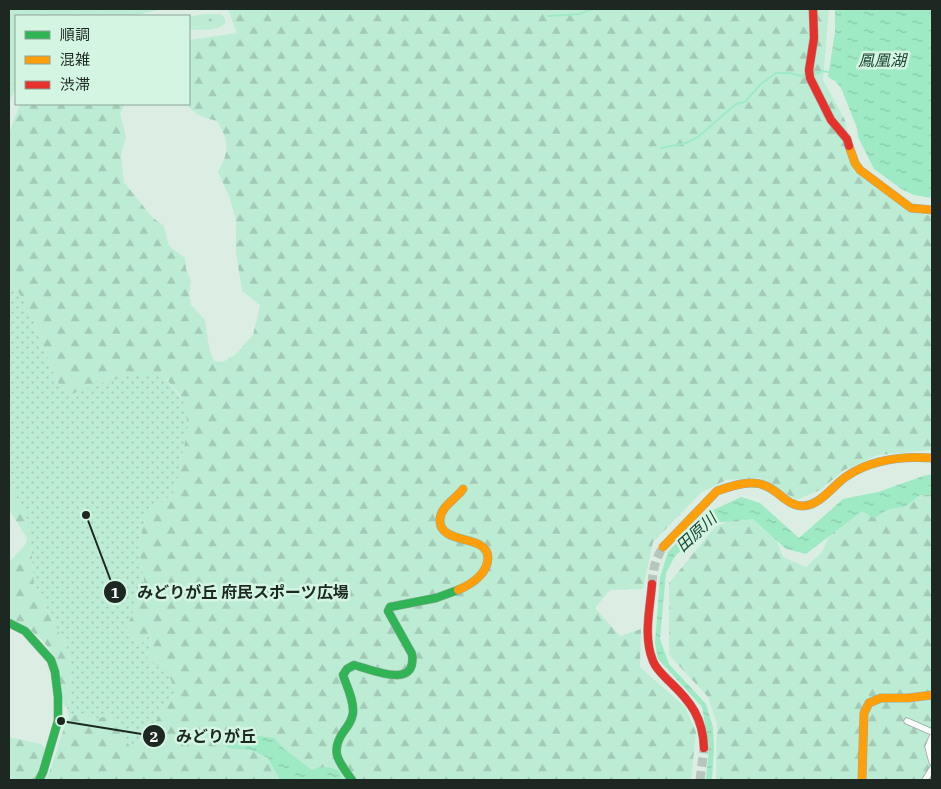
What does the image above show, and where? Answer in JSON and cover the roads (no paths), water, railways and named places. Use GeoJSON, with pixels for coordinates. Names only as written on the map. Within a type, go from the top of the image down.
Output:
{"type":"FeatureCollection","features":[{"type":"Feature","properties":{"kind":"street"},"geometry":{"type":"LineString","coordinates":[[813,9],[814,38],[809,70],[810,78],[831,120],[847,139],[855,163],[860,170],[911,208],[932,210]]}},
{"type":"Feature","properties":{"kind":"street"},"geometry":{"type":"LineString","coordinates":[[663,547],[717,491],[728,486],[764,485],[789,503],[798,507],[810,505],[823,497],[851,473],[872,464],[902,458],[932,458]]}},
{"type":"Feature","properties":{"kind":"street"},"geometry":{"type":"LineString","coordinates":[[352,780],[334,751],[352,718],[352,700],[343,675],[345,670],[354,665],[396,676],[404,675],[413,662],[412,654],[391,618],[388,611],[390,607],[426,602],[448,594],[472,583],[485,571],[488,555],[485,549],[480,545],[448,534],[440,524],[442,512],[460,495],[462,489]]}},
{"type":"Feature","properties":{"kind":"street"},"geometry":{"type":"LineString","coordinates":[[652,584],[648,645],[652,659],[657,669],[689,701],[697,713],[704,733],[704,748]]}},
{"type":"Feature","properties":{"kind":"street"},"geometry":{"type":"LineString","coordinates":[[9,623],[25,631],[51,660],[55,672],[58,696],[58,722],[39,780]]}},
{"type":"Feature","properties":{"kind":"street"},"geometry":{"type":"LineString","coordinates":[[862,780],[864,713],[869,703],[881,698],[908,698],[932,695]]}},
{"type":"Feature","properties":{"kind":"street"},"geometry":{"type":"LineString","coordinates":[[907,721],[932,732]]}},
{"type":"Feature","properties":{"kind":"street"},"geometry":{"type":"LineString","coordinates":[[932,737],[928,747],[932,762]]}},
{"type":"Feature","properties":{"kind":"street"},"geometry":{"type":"LineString","coordinates":[[925,780],[932,770]]}},
{"type":"Feature","properties":{"kind":"water","name":"鳳凰湖"},"geometry":{"type":"Polygon","coordinates":[[[835,9],[932,9],[932,198],[914,195],[903,190],[874,169],[858,137],[857,128],[841,88],[828,77],[835,32],[835,9]]]}},
{"type":"Feature","properties":{"kind":"water","name":"田原川"},"geometry":{"type":"Polygon","coordinates":[[[932,474],[932,495],[920,495],[906,506],[889,509],[874,518],[862,511],[806,554],[786,549],[753,519],[713,523],[675,556],[666,573],[660,639],[669,664],[706,704],[713,727],[714,749],[712,780],[706,780],[709,746],[702,707],[658,659],[655,643],[660,577],[668,552],[705,514],[741,497],[760,503],[799,538],[843,499],[878,492],[932,474]]]}},
{"type":"Feature","properties":{"kind":"water"},"geometry":{"type":"Polygon","coordinates":[[[220,734],[237,738],[249,735],[274,738],[284,749],[312,770],[329,767],[339,771],[343,780],[280,780],[268,758],[252,750],[228,748],[217,738],[220,734]]]}},
{"type":"Feature","properties":{"kind":"waterway"},"geometry":{"type":"LineString","coordinates":[[548,16],[579,14],[593,9]]}},
{"type":"Feature","properties":{"kind":"waterway"},"geometry":{"type":"LineString","coordinates":[[814,72],[816,74],[822,71],[829,72]]}},
{"type":"Feature","properties":{"kind":"waterway"},"geometry":{"type":"LineString","coordinates":[[661,148],[686,143],[698,137],[736,104],[745,102],[761,84],[776,73],[790,73],[801,76],[805,74]]}},
{"type":"Feature","properties":{"kind":"tunnel"},"geometry":{"type":"LineString","coordinates":[[652,584],[655,565],[663,547]]}},
{"type":"Feature","properties":{"kind":"tunnel"},"geometry":{"type":"LineString","coordinates":[[700,780],[704,748]]}},
{"type":"Feature","properties":{"kind":"place","name":"みどりが丘 府民スポーツ広場"},"geometry":{"type":"Point","coordinates":[86,515]}},
{"type":"Feature","properties":{"kind":"place","name":"みどりが丘"},"geometry":{"type":"Point","coordinates":[61,721]}}]}
